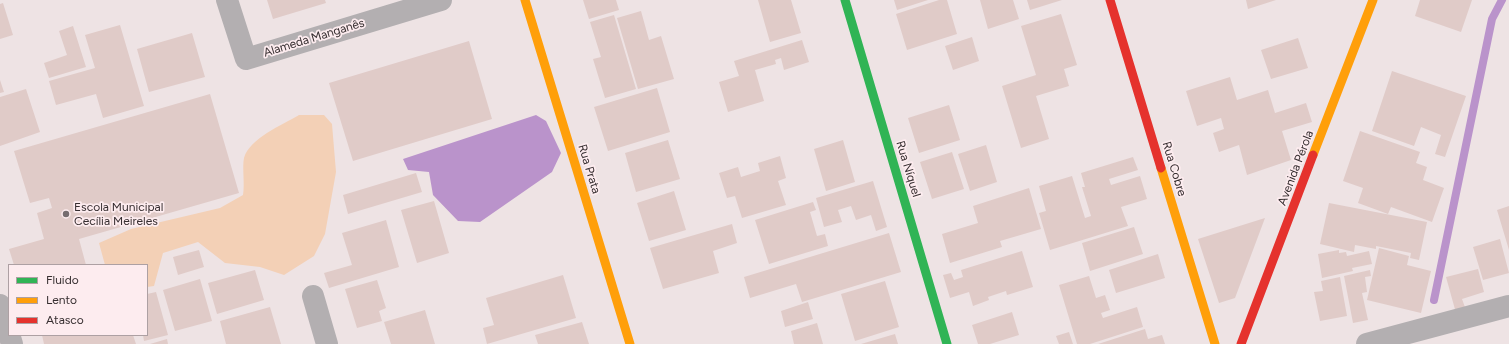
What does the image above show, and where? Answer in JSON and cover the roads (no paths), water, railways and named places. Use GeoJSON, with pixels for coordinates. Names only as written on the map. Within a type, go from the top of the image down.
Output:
{"type":"FeatureCollection","features":[{"type":"Feature","properties":{"kind":"street","name":"Alameda Manganês"},"geometry":{"type":"LineString","coordinates":[[227,0],[246,59],[441,0]]}},
{"type":"Feature","properties":{"kind":"street","name":"Rua Prata"},"geometry":{"type":"LineString","coordinates":[[525,0],[630,344]]}},
{"type":"Feature","properties":{"kind":"street","name":"Rua Níquel"},"geometry":{"type":"LineString","coordinates":[[845,0],[948,344]]}},
{"type":"Feature","properties":{"kind":"street","name":"Rua Cobre"},"geometry":{"type":"LineString","coordinates":[[1110,0],[1215,344]]}},
{"type":"Feature","properties":{"kind":"street","name":"Avenida Pérola"},"geometry":{"type":"LineString","coordinates":[[1241,344],[1373,0]]}},
{"type":"Feature","properties":{"kind":"street"},"geometry":{"type":"LineString","coordinates":[[313,296],[327,344]]}},
{"type":"Feature","properties":{"kind":"street"},"geometry":{"type":"LineString","coordinates":[[0,305],[8,331]]}},
{"type":"Feature","properties":{"kind":"street"},"geometry":{"type":"LineString","coordinates":[[1367,344],[1509,306]]}},
{"type":"Feature","properties":{"kind":"waterway"},"geometry":{"type":"LineString","coordinates":[[1434,300],[1492,19],[1502,0]]}},
{"type":"Feature","properties":{"kind":"place","name":"Escola Municipal Cecília Meireles"},"geometry":{"type":"Point","coordinates":[66,214]}}]}
